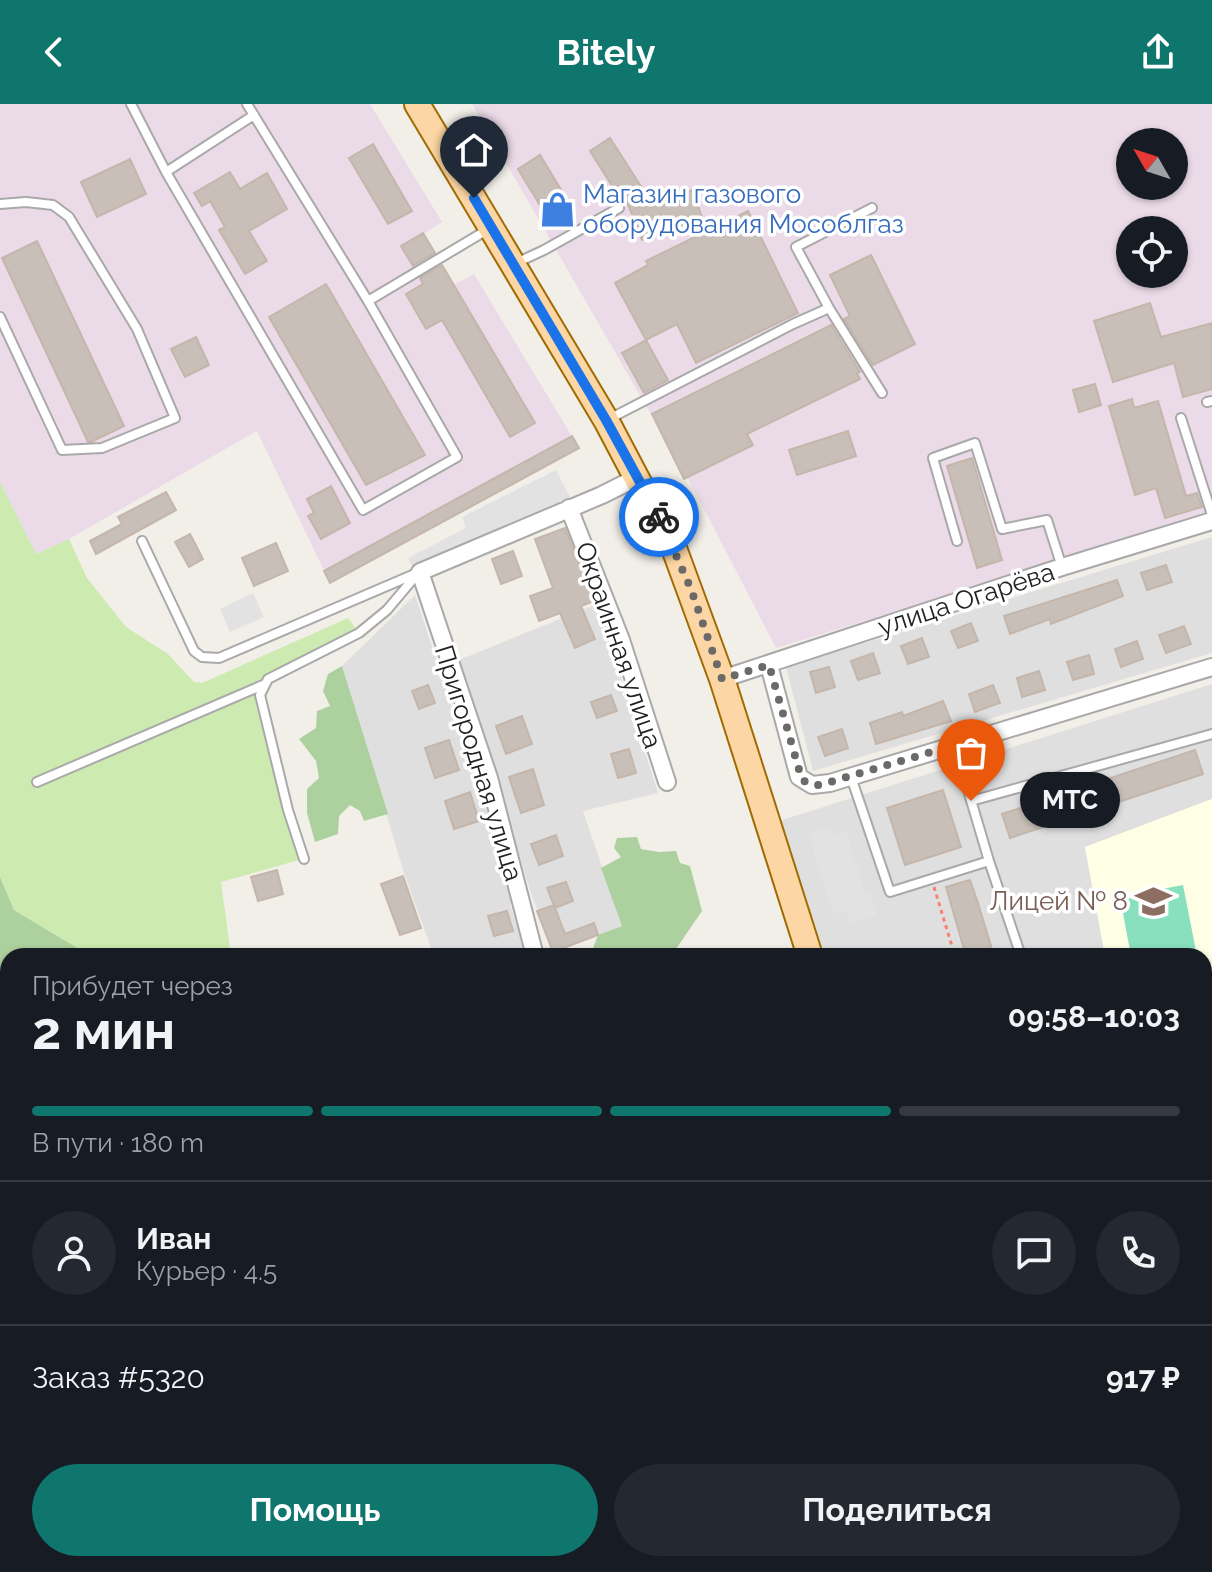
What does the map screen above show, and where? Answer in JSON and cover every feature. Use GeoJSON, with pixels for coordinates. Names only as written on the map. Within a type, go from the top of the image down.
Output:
{"type":"FeatureCollection","features":[{"type":"Feature","properties":{"kind":"main road"},"geometry":{"type":"LineString","coordinates":[[417,104],[606,420],[675,551],[722,679],[807,948]]}},
{"type":"Feature","properties":{"kind":"street"},"geometry":{"type":"LineString","coordinates":[[420,572],[638,477]]}},
{"type":"Feature","properties":{"kind":"street","name":"Окраинная улица"},"geometry":{"type":"LineString","coordinates":[[569,508],[621,640],[667,782]]}},
{"type":"Feature","properties":{"kind":"street","name":"улица Огарёва"},"geometry":{"type":"LineString","coordinates":[[722,679],[1212,518]]}},
{"type":"Feature","properties":{"kind":"street","name":"Пригородная улица"},"geometry":{"type":"LineString","coordinates":[[420,572],[489,778],[533,948]]}},
{"type":"Feature","properties":{"kind":"street"},"geometry":{"type":"LineString","coordinates":[[769,665],[799,777],[812,785],[851,776],[1212,667]]}},
{"type":"Feature","properties":{"kind":"lane"},"geometry":{"type":"LineString","coordinates":[[131,104],[166,172],[363,510],[457,457],[368,301],[247,104]]}},
{"type":"Feature","properties":{"kind":"lane"},"geometry":{"type":"LineString","coordinates":[[166,172],[254,115]]}},
{"type":"Feature","properties":{"kind":"lane"},"geometry":{"type":"LineString","coordinates":[[0,204],[26,202],[53,205],[69,217],[137,329],[175,418],[102,448],[62,450],[0,317]]}},
{"type":"Feature","properties":{"kind":"lane"},"geometry":{"type":"LineString","coordinates":[[513,264],[619,208]]}},
{"type":"Feature","properties":{"kind":"lane"},"geometry":{"type":"LineString","coordinates":[[872,208],[796,247],[829,308],[882,393]]}},
{"type":"Feature","properties":{"kind":"lane"},"geometry":{"type":"LineString","coordinates":[[368,301],[491,228]]}},
{"type":"Feature","properties":{"kind":"lane"},"geometry":{"type":"LineString","coordinates":[[606,420],[829,308]]}},
{"type":"Feature","properties":{"kind":"lane"},"geometry":{"type":"LineString","coordinates":[[1181,418],[1212,518]]}},
{"type":"Feature","properties":{"kind":"lane"},"geometry":{"type":"LineString","coordinates":[[957,541],[933,458],[975,443],[1002,529],[1047,520],[1062,567]]}},
{"type":"Feature","properties":{"kind":"lane"},"geometry":{"type":"LineString","coordinates":[[142,541],[194,651],[208,658],[219,658],[420,572]]}},
{"type":"Feature","properties":{"kind":"lane"},"geometry":{"type":"LineString","coordinates":[[304,859],[288,810],[260,695],[263,685],[268,679],[359,633],[387,610],[420,572]]}},
{"type":"Feature","properties":{"kind":"lane"},"geometry":{"type":"LineString","coordinates":[[37,782],[263,685]]}},
{"type":"Feature","properties":{"kind":"lane"},"geometry":{"type":"LineString","coordinates":[[971,801],[1212,734]]}},
{"type":"Feature","properties":{"kind":"lane"},"geometry":{"type":"LineString","coordinates":[[955,745],[1018,948]]}},
{"type":"Feature","properties":{"kind":"lane"},"geometry":{"type":"LineString","coordinates":[[851,776],[890,892],[989,861]]}},
{"type":"Feature","properties":{"kind":"path"},"geometry":{"type":"LineString","coordinates":[[932,879],[953,948]]}},
{"type":"Feature","properties":{"kind":"shaded area"},"geometry":{"type":"Polygon","coordinates":[[[0,104],[370,104],[442,222],[423,234],[453,285],[474,274],[579,448],[330,583],[257,431],[69,539],[36,554],[0,482],[0,104]]]}},
{"type":"Feature","properties":{"kind":"shaded area"},"geometry":{"type":"Polygon","coordinates":[[[472,104],[1212,104],[1212,515],[776,648],[691,484],[472,104]]]}},
{"type":"Feature","properties":{"kind":"shaded area"},"geometry":{"type":"Polygon","coordinates":[[[556,470],[571,499],[413,569],[408,558],[466,528],[462,517],[556,470]]]}},
{"type":"Feature","properties":{"kind":"shaded area"},"geometry":{"type":"Polygon","coordinates":[[[1212,537],[1212,653],[813,771],[786,667],[1212,537]]]}},
{"type":"Feature","properties":{"kind":"shaded area"},"geometry":{"type":"Polygon","coordinates":[[[253,593],[264,617],[230,632],[220,609],[253,593]]]}},
{"type":"Feature","properties":{"kind":"shaded area"},"geometry":{"type":"Polygon","coordinates":[[[415,595],[496,840],[524,948],[431,948],[404,873],[342,666],[415,595]]]}},
{"type":"Feature","properties":{"kind":"shaded area"},"geometry":{"type":"Polygon","coordinates":[[[597,604],[658,793],[583,811],[622,926],[564,948],[552,948],[531,893],[459,660],[597,604]]]}},
{"type":"Feature","properties":{"kind":"shaded area"},"geometry":{"type":"Polygon","coordinates":[[[1212,684],[1212,799],[1085,847],[1104,948],[822,948],[779,821],[1212,684]]]}},
{"type":"Feature","properties":{"kind":"shaded area","name":"Лицей № 8"},"geometry":{"type":"Polygon","coordinates":[[[1212,799],[1212,948],[1104,948],[1085,847],[1212,799]]]}},
{"type":"Feature","properties":{"kind":"shaded area"},"geometry":{"type":"Polygon","coordinates":[[[830,826],[833,835],[846,831],[865,894],[870,893],[877,915],[851,923],[847,910],[833,914],[808,833],[830,826]]]}},
{"type":"Feature","properties":{"kind":"green space"},"geometry":{"type":"Polygon","coordinates":[[[0,482],[36,554],[69,539],[87,578],[126,627],[168,654],[194,682],[202,683],[348,618],[357,630],[266,675],[256,689],[255,700],[299,860],[221,882],[230,948],[77,948],[14,910],[0,877],[0,482]]]}},
{"type":"Feature","properties":{"kind":"green space"},"geometry":{"type":"Polygon","coordinates":[[[342,666],[388,814],[364,821],[360,811],[350,805],[339,816],[338,834],[315,842],[307,813],[307,789],[319,778],[316,761],[299,739],[316,728],[317,711],[330,706],[323,691],[328,674],[342,666]]]}},
{"type":"Feature","properties":{"kind":"green space"},"geometry":{"type":"Polygon","coordinates":[[[637,837],[641,849],[676,851],[680,863],[690,866],[702,911],[677,948],[593,948],[598,935],[622,926],[601,868],[621,857],[614,848],[617,838],[637,837]]]}},
{"type":"Feature","properties":{"kind":"green space"},"geometry":{"type":"Polygon","coordinates":[[[0,877],[14,910],[77,948],[0,948],[0,877]]]}},
{"type":"Feature","properties":{"kind":"green space"},"geometry":{"type":"Polygon","coordinates":[[[1183,885],[1195,948],[1130,948],[1120,897],[1183,885]]]}},
{"type":"Feature","properties":{"kind":"building"},"geometry":{"type":"Polygon","coordinates":[[[610,138],[653,205],[692,190],[702,217],[642,240],[627,202],[623,203],[590,151],[610,138]]]}},
{"type":"Feature","properties":{"kind":"building"},"geometry":{"type":"Polygon","coordinates":[[[373,144],[412,211],[388,224],[349,158],[373,144]]]}},
{"type":"Feature","properties":{"kind":"building"},"geometry":{"type":"Polygon","coordinates":[[[540,155],[571,206],[549,220],[518,169],[540,155]]]}},
{"type":"Feature","properties":{"kind":"building"},"geometry":{"type":"Polygon","coordinates":[[[130,159],[146,194],[97,217],[81,182],[130,159]]]}},
{"type":"Feature","properties":{"kind":"building"},"geometry":{"type":"Polygon","coordinates":[[[230,172],[240,189],[267,173],[287,209],[249,231],[267,261],[245,274],[219,230],[225,227],[210,201],[202,206],[194,193],[230,172]]]}},
{"type":"Feature","properties":{"kind":"building"},"geometry":{"type":"Polygon","coordinates":[[[748,211],[798,313],[696,363],[677,324],[646,340],[615,283],[648,265],[646,261],[748,211]]]}},
{"type":"Feature","properties":{"kind":"building"},"geometry":{"type":"Polygon","coordinates":[[[423,233],[435,253],[413,266],[401,246],[423,233]]]}},
{"type":"Feature","properties":{"kind":"building"},"geometry":{"type":"Polygon","coordinates":[[[37,241],[124,426],[91,442],[88,442],[2,258],[37,241]]]}},
{"type":"Feature","properties":{"kind":"building"},"geometry":{"type":"Polygon","coordinates":[[[871,255],[915,344],[873,365],[844,319],[850,316],[830,275],[871,255]]]}},
{"type":"Feature","properties":{"kind":"building"},"geometry":{"type":"Polygon","coordinates":[[[442,265],[535,423],[510,437],[442,320],[426,329],[406,294],[423,284],[420,278],[442,265]]]}},
{"type":"Feature","properties":{"kind":"building"},"geometry":{"type":"Polygon","coordinates":[[[326,284],[425,455],[366,485],[269,317],[326,284]]]}},
{"type":"Feature","properties":{"kind":"building"},"geometry":{"type":"Polygon","coordinates":[[[1150,303],[1161,337],[1212,323],[1212,389],[1183,397],[1174,363],[1113,382],[1094,321],[1150,303]]]}},
{"type":"Feature","properties":{"kind":"building"},"geometry":{"type":"Polygon","coordinates":[[[831,325],[860,372],[857,373],[860,379],[747,434],[753,445],[684,479],[652,414],[831,325]]]}},
{"type":"Feature","properties":{"kind":"building"},"geometry":{"type":"Polygon","coordinates":[[[196,337],[209,365],[185,377],[171,349],[196,337]]]}},
{"type":"Feature","properties":{"kind":"building"},"geometry":{"type":"Polygon","coordinates":[[[646,340],[668,380],[644,393],[622,353],[646,340]]]}},
{"type":"Feature","properties":{"kind":"building"},"geometry":{"type":"Polygon","coordinates":[[[1095,384],[1101,405],[1079,412],[1073,390],[1095,384]]]}},
{"type":"Feature","properties":{"kind":"building"},"geometry":{"type":"Polygon","coordinates":[[[1132,399],[1134,408],[1158,401],[1186,496],[1197,493],[1202,507],[1165,518],[1156,488],[1135,495],[1109,406],[1132,399]]]}},
{"type":"Feature","properties":{"kind":"building"},"geometry":{"type":"Polygon","coordinates":[[[848,431],[856,456],[797,475],[789,450],[848,431]]]}},
{"type":"Feature","properties":{"kind":"building"},"geometry":{"type":"Polygon","coordinates":[[[572,436],[579,448],[330,583],[324,571],[572,436]]]}},
{"type":"Feature","properties":{"kind":"building"},"geometry":{"type":"Polygon","coordinates":[[[972,458],[1002,560],[977,568],[947,466],[972,458]]]}},
{"type":"Feature","properties":{"kind":"building"},"geometry":{"type":"Polygon","coordinates":[[[331,486],[350,523],[321,539],[308,516],[314,513],[307,499],[331,486]]]}},
{"type":"Feature","properties":{"kind":"building"},"geometry":{"type":"Polygon","coordinates":[[[166,492],[176,510],[96,554],[90,541],[122,524],[118,517],[166,492]]]}},
{"type":"Feature","properties":{"kind":"building"},"geometry":{"type":"Polygon","coordinates":[[[565,528],[594,601],[581,606],[595,639],[575,648],[560,613],[539,621],[530,596],[553,588],[535,539],[565,528]]]}},
{"type":"Feature","properties":{"kind":"building"},"geometry":{"type":"Polygon","coordinates":[[[190,534],[203,559],[189,567],[175,542],[190,534]]]}},
{"type":"Feature","properties":{"kind":"building"},"geometry":{"type":"Polygon","coordinates":[[[276,543],[288,571],[254,586],[242,558],[276,543]]]}},
{"type":"Feature","properties":{"kind":"building"},"geometry":{"type":"Polygon","coordinates":[[[513,551],[522,576],[501,584],[492,559],[513,551]]]}},
{"type":"Feature","properties":{"kind":"building"},"geometry":{"type":"Polygon","coordinates":[[[1166,565],[1172,582],[1147,590],[1141,573],[1166,565]]]}},
{"type":"Feature","properties":{"kind":"building"},"geometry":{"type":"Polygon","coordinates":[[[1117,580],[1123,596],[1051,624],[1050,619],[1010,634],[1004,616],[1117,580]]]}},
{"type":"Feature","properties":{"kind":"building"},"geometry":{"type":"Polygon","coordinates":[[[971,623],[978,641],[958,648],[951,631],[971,623]]]}},
{"type":"Feature","properties":{"kind":"building"},"geometry":{"type":"Polygon","coordinates":[[[1184,626],[1191,644],[1166,653],[1159,635],[1184,626]]]}},
{"type":"Feature","properties":{"kind":"building"},"geometry":{"type":"Polygon","coordinates":[[[922,638],[929,657],[908,664],[901,646],[922,638]]]}},
{"type":"Feature","properties":{"kind":"building"},"geometry":{"type":"Polygon","coordinates":[[[1137,641],[1143,659],[1121,667],[1115,649],[1137,641]]]}},
{"type":"Feature","properties":{"kind":"building"},"geometry":{"type":"Polygon","coordinates":[[[873,653],[880,673],[858,680],[851,661],[873,653]]]}},
{"type":"Feature","properties":{"kind":"building"},"geometry":{"type":"Polygon","coordinates":[[[1089,655],[1094,674],[1073,680],[1067,662],[1089,655]]]}},
{"type":"Feature","properties":{"kind":"building"},"geometry":{"type":"Polygon","coordinates":[[[829,667],[835,687],[816,693],[810,672],[829,667]]]}},
{"type":"Feature","properties":{"kind":"building"},"geometry":{"type":"Polygon","coordinates":[[[1039,671],[1045,690],[1022,697],[1017,678],[1039,671]]]}},
{"type":"Feature","properties":{"kind":"building"},"geometry":{"type":"Polygon","coordinates":[[[428,685],[435,703],[419,709],[412,691],[428,685]]]}},
{"type":"Feature","properties":{"kind":"building"},"geometry":{"type":"Polygon","coordinates":[[[993,685],[1000,703],[975,712],[969,694],[993,685]]]}},
{"type":"Feature","properties":{"kind":"building"},"geometry":{"type":"Polygon","coordinates":[[[611,695],[617,711],[597,718],[591,702],[611,695]]]}},
{"type":"Feature","properties":{"kind":"building"},"geometry":{"type":"Polygon","coordinates":[[[943,701],[951,721],[876,744],[870,723],[902,712],[903,716],[943,701]]]}},
{"type":"Feature","properties":{"kind":"building"},"geometry":{"type":"Polygon","coordinates":[[[522,716],[532,744],[506,754],[496,726],[522,716]]]}},
{"type":"Feature","properties":{"kind":"building"},"geometry":{"type":"Polygon","coordinates":[[[842,729],[848,748],[825,756],[818,737],[842,729]]]}},
{"type":"Feature","properties":{"kind":"building"},"geometry":{"type":"Polygon","coordinates":[[[449,740],[459,770],[435,778],[425,748],[449,740]]]}},
{"type":"Feature","properties":{"kind":"building"},"geometry":{"type":"Polygon","coordinates":[[[629,749],[636,773],[618,778],[611,754],[629,749]]]}},
{"type":"Feature","properties":{"kind":"building"},"geometry":{"type":"Polygon","coordinates":[[[1195,750],[1203,774],[1010,838],[1002,814],[1195,750]]]}},
{"type":"Feature","properties":{"kind":"building"},"geometry":{"type":"Polygon","coordinates":[[[533,769],[544,805],[521,813],[509,777],[533,769]]]}},
{"type":"Feature","properties":{"kind":"building"},"geometry":{"type":"Polygon","coordinates":[[[943,790],[961,847],[905,865],[887,808],[943,790]]]}},
{"type":"Feature","properties":{"kind":"building"},"geometry":{"type":"Polygon","coordinates":[[[470,792],[479,821],[454,829],[445,801],[470,792]]]}},
{"type":"Feature","properties":{"kind":"building"},"geometry":{"type":"Polygon","coordinates":[[[556,835],[563,856],[539,865],[531,844],[556,835]]]}},
{"type":"Feature","properties":{"kind":"building"},"geometry":{"type":"Polygon","coordinates":[[[277,870],[283,894],[258,901],[251,877],[277,870]]]}},
{"type":"Feature","properties":{"kind":"building"},"geometry":{"type":"Polygon","coordinates":[[[403,876],[421,928],[400,935],[381,884],[403,876]]]}},
{"type":"Feature","properties":{"kind":"building"},"geometry":{"type":"Polygon","coordinates":[[[970,880],[992,948],[964,948],[946,887],[970,880]]]}},
{"type":"Feature","properties":{"kind":"building"},"geometry":{"type":"Polygon","coordinates":[[[566,882],[573,901],[555,908],[547,888],[566,882]]]}},
{"type":"Feature","properties":{"kind":"building"},"geometry":{"type":"Polygon","coordinates":[[[554,905],[565,934],[594,923],[598,935],[564,948],[551,948],[537,911],[554,905]]]}},
{"type":"Feature","properties":{"kind":"building"},"geometry":{"type":"Polygon","coordinates":[[[507,911],[513,931],[494,936],[488,916],[507,911]]]}},
{"type":"Feature","properties":{"kind":"way so far"},"geometry":{"type":"LineString","coordinates":[[659,517],[691,589],[722,679],[769,665],[802,780],[820,785],[955,745],[971,801]]}},
{"type":"Feature","properties":{"kind":"place","name":"Магазин газового оборудования Мособлгаз"},"geometry":{"type":"Point","coordinates":[557,209]}},
{"type":"Feature","properties":{"kind":"place","name":"МТС"},"geometry":{"type":"Point","coordinates":[971,801]}},
{"type":"Feature","properties":{"kind":"place","name":"Лицей № 8"},"geometry":{"type":"Point","coordinates":[1154,901]}},
{"type":"Feature","properties":{"kind":"route"},"geometry":{"type":"LineString","coordinates":[[474,198],[606,420],[659,517]]}}]}
